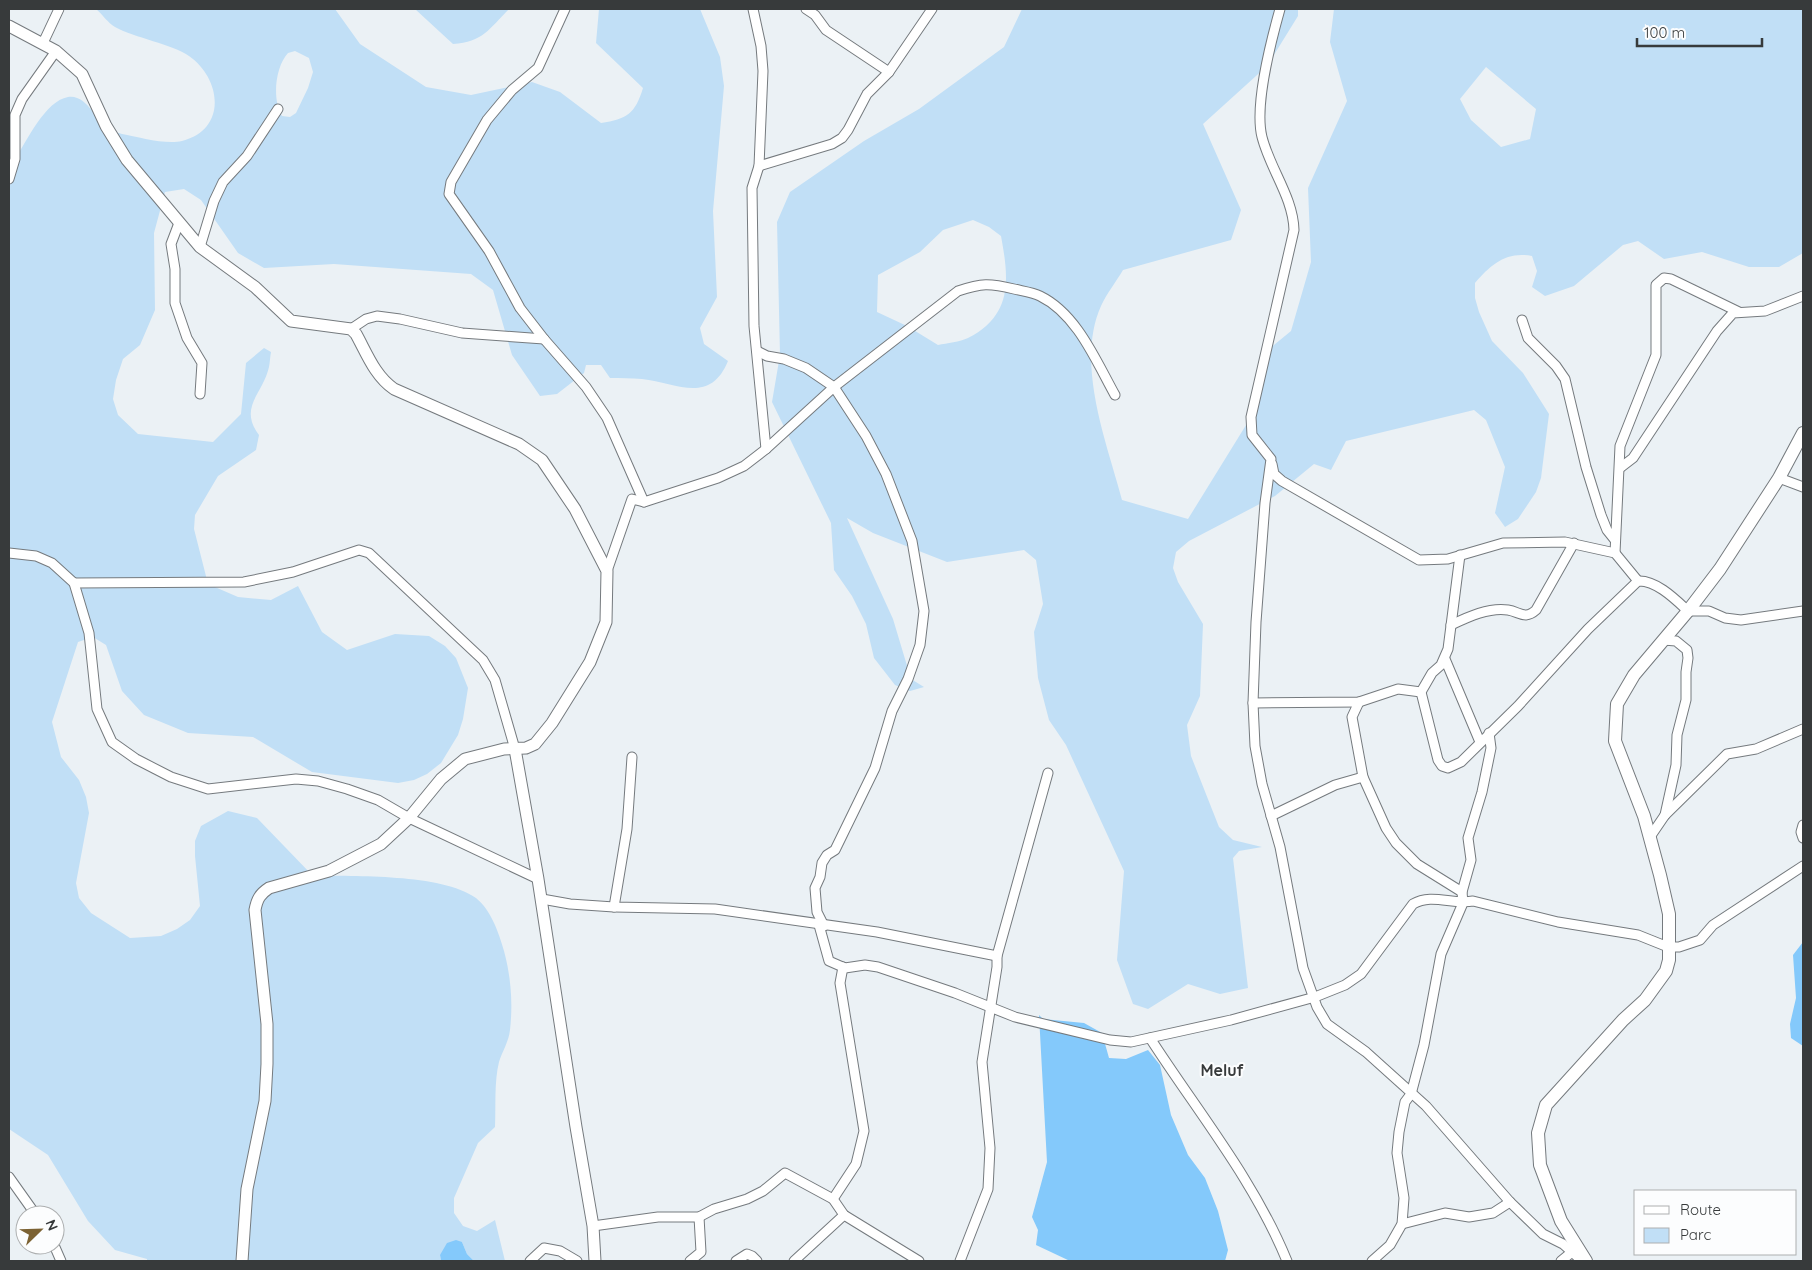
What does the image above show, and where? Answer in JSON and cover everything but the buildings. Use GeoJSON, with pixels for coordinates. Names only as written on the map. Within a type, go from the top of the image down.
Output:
{"type":"FeatureCollection","features":[{"type":"Feature","properties":{"kind":"main road"},"geometry":{"type":"LineString","coordinates":[[1584,1261],[1562,1221],[1540,1165],[1538,1133],[1546,1105],[1623,1020],[1645,1000],[1666,971],[1668,947],[1669,914],[1650,837],[1615,741],[1615,720],[1620,696],[1634,675],[1688,611],[1720,569],[1779,478],[1803,432]]}},
{"type":"Feature","properties":{"kind":"street"},"geometry":{"type":"LineString","coordinates":[[43,43],[60,9]]}},
{"type":"Feature","properties":{"kind":"street"},"geometry":{"type":"LineString","coordinates":[[565,9],[538,68],[512,90],[487,120],[449,188],[453,201],[489,251],[520,308],[544,340],[586,387],[607,418],[644,502]]}},
{"type":"Feature","properties":{"kind":"street"},"geometry":{"type":"LineString","coordinates":[[753,9],[762,46],[763,72],[760,166],[752,188],[754,326],[766,449]]}},
{"type":"Feature","properties":{"kind":"street"},"geometry":{"type":"LineString","coordinates":[[806,9],[814,12],[826,30],[889,72]]}},
{"type":"Feature","properties":{"kind":"street"},"geometry":{"type":"LineString","coordinates":[[760,166],[832,144],[842,138],[867,94],[889,72],[932,9]]}},
{"type":"Feature","properties":{"kind":"street"},"geometry":{"type":"LineString","coordinates":[[1280,9],[1267,66],[1260,117],[1262,136],[1268,156],[1294,214],[1294,230],[1251,417],[1252,435],[1271,459],[1274,474],[1282,481],[1419,560],[1442,559],[1503,543],[1574,543],[1615,553],[1638,581],[1647,582],[1670,595],[1688,611],[1709,611],[1734,620],[1803,611]]}},
{"type":"Feature","properties":{"kind":"street"},"geometry":{"type":"LineString","coordinates":[[9,26],[56,51],[82,74],[106,126],[123,154],[200,247],[255,287],[291,321],[351,329],[356,334],[384,383],[520,444],[542,460],[575,509],[607,570]]}},
{"type":"Feature","properties":{"kind":"street"},"geometry":{"type":"LineString","coordinates":[[9,179],[15,159],[15,115],[22,99],[56,51]]}},
{"type":"Feature","properties":{"kind":"street"},"geometry":{"type":"LineString","coordinates":[[200,247],[222,182],[247,156],[278,109]]}},
{"type":"Feature","properties":{"kind":"street"},"geometry":{"type":"LineString","coordinates":[[179,223],[171,244],[176,275],[175,303],[187,338],[202,363],[200,394]]}},
{"type":"Feature","properties":{"kind":"street"},"geometry":{"type":"LineString","coordinates":[[1615,553],[1620,446],[1656,355],[1656,285],[1664,278],[1678,280],[1739,312]]}},
{"type":"Feature","properties":{"kind":"street"},"geometry":{"type":"LineString","coordinates":[[242,1261],[247,1188],[265,1101],[267,1064],[267,1024],[255,910],[257,899],[262,892],[269,888],[329,871],[381,844],[409,818],[441,779],[455,766],[474,756],[535,744],[552,723],[590,662],[606,622],[607,570],[632,499],[644,502],[726,475],[744,466],[766,449],[834,387],[945,299],[958,291],[980,283],[998,285],[1038,295],[1054,304],[1077,330],[1115,395]]}},
{"type":"Feature","properties":{"kind":"street"},"geometry":{"type":"LineString","coordinates":[[1620,468],[1633,458],[1717,331],[1729,317],[1739,312],[1765,311],[1803,296]]}},
{"type":"Feature","properties":{"kind":"street"},"geometry":{"type":"LineString","coordinates":[[351,329],[366,320],[378,316],[462,333],[544,340]]}},
{"type":"Feature","properties":{"kind":"street"},"geometry":{"type":"LineString","coordinates":[[1522,320],[1528,338],[1556,366],[1565,380],[1586,467],[1601,515],[1607,530],[1615,540]]}},
{"type":"Feature","properties":{"kind":"street"},"geometry":{"type":"LineString","coordinates":[[757,351],[806,368],[834,387],[866,436],[903,514],[912,541],[924,611],[920,646],[908,679],[892,711],[875,768],[835,850],[827,855],[822,863],[814,899],[829,961],[843,967],[865,965],[883,969],[955,993],[1015,1017],[1110,1040],[1131,1042],[1231,1020],[1315,997],[1345,985],[1361,974],[1414,904],[1424,898],[1463,903],[1472,901],[1558,922],[1638,935],[1668,947],[1679,947],[1700,940],[1713,925],[1803,866]]}},
{"type":"Feature","properties":{"kind":"street"},"geometry":{"type":"LineString","coordinates":[[1271,459],[1264,513],[1253,703],[1255,746],[1262,784],[1280,847],[1303,968],[1317,1007],[1327,1024],[1366,1052],[1426,1106],[1510,1202],[1542,1234],[1563,1244],[1584,1261]]}},
{"type":"Feature","properties":{"kind":"street"},"geometry":{"type":"LineString","coordinates":[[1779,478],[1803,487]]}},
{"type":"Feature","properties":{"kind":"street"},"geometry":{"type":"LineString","coordinates":[[1451,626],[1476,614],[1490,611],[1510,610],[1524,616],[1531,614],[1536,610],[1574,543]]}},
{"type":"Feature","properties":{"kind":"street"},"geometry":{"type":"LineString","coordinates":[[74,583],[244,582],[293,572],[359,550],[369,554],[482,660],[495,680],[515,749],[542,898],[576,1127],[593,1226],[596,1261]]}},
{"type":"Feature","properties":{"kind":"street"},"geometry":{"type":"LineString","coordinates":[[9,553],[36,556],[52,563],[74,583],[89,633],[95,702],[108,735],[118,748],[171,777],[208,789],[296,779],[312,780],[378,800],[409,818],[538,879]]}},
{"type":"Feature","properties":{"kind":"street"},"geometry":{"type":"LineString","coordinates":[[1460,555],[1445,659],[1432,673],[1421,692],[1438,760],[1442,766],[1448,768],[1455,766],[1536,689],[1588,629],[1638,581]]}},
{"type":"Feature","properties":{"kind":"street"},"geometry":{"type":"LineString","coordinates":[[1663,640],[1676,641],[1687,650],[1688,658],[1686,700],[1677,735],[1676,765],[1665,814]]}},
{"type":"Feature","properties":{"kind":"street"},"geometry":{"type":"LineString","coordinates":[[1445,659],[1480,742]]}},
{"type":"Feature","properties":{"kind":"street"},"geometry":{"type":"LineString","coordinates":[[1253,703],[1359,702],[1368,701],[1398,689],[1421,692]]}},
{"type":"Feature","properties":{"kind":"street"},"geometry":{"type":"LineString","coordinates":[[1359,702],[1352,716],[1363,777],[1373,802],[1396,843],[1417,864],[1462,892]]}},
{"type":"Feature","properties":{"kind":"street"},"geometry":{"type":"LineString","coordinates":[[1650,837],[1665,814],[1727,754],[1756,749],[1803,729]]}},
{"type":"Feature","properties":{"kind":"street"},"geometry":{"type":"LineString","coordinates":[[1372,1261],[1390,1245],[1402,1224],[1404,1198],[1397,1147],[1405,1102],[1411,1094],[1424,1045],[1441,954],[1463,903],[1462,892],[1471,860],[1468,838],[1482,792],[1491,748],[1489,733]]}},
{"type":"Feature","properties":{"kind":"street"},"geometry":{"type":"LineString","coordinates":[[614,907],[627,829],[632,757]]}},
{"type":"Feature","properties":{"kind":"street"},"geometry":{"type":"LineString","coordinates":[[960,1261],[988,1189],[990,1148],[982,1062],[997,967],[997,956],[1048,773]]}},
{"type":"Feature","properties":{"kind":"street"},"geometry":{"type":"LineString","coordinates":[[1271,816],[1335,785],[1363,777]]}},
{"type":"Feature","properties":{"kind":"street"},"geometry":{"type":"LineString","coordinates":[[1803,825],[1800,832],[1803,838]]}},
{"type":"Feature","properties":{"kind":"street"},"geometry":{"type":"LineString","coordinates":[[542,898],[570,904],[614,907],[715,909],[821,926],[877,932],[997,956]]}},
{"type":"Feature","properties":{"kind":"street"},"geometry":{"type":"LineString","coordinates":[[833,1198],[856,1164],[864,1131],[840,983],[843,967]]}},
{"type":"Feature","properties":{"kind":"street"},"geometry":{"type":"LineString","coordinates":[[1150,1038],[1238,1168],[1278,1240],[1287,1261]]}},
{"type":"Feature","properties":{"kind":"street"},"geometry":{"type":"LineString","coordinates":[[593,1226],[658,1217],[699,1218],[714,1209],[747,1199],[763,1191],[785,1173],[833,1198],[844,1216],[919,1261]]}},
{"type":"Feature","properties":{"kind":"street"},"geometry":{"type":"LineString","coordinates":[[9,1177],[29,1205]]}},
{"type":"Feature","properties":{"kind":"street"},"geometry":{"type":"LineString","coordinates":[[1402,1224],[1445,1213],[1469,1217],[1492,1213],[1510,1202]]}},
{"type":"Feature","properties":{"kind":"street"},"geometry":{"type":"LineString","coordinates":[[794,1261],[844,1216]]}},
{"type":"Feature","properties":{"kind":"street"},"geometry":{"type":"LineString","coordinates":[[690,1261],[701,1252],[699,1218]]}},
{"type":"Feature","properties":{"kind":"street"},"geometry":{"type":"LineString","coordinates":[[530,1261],[544,1248],[560,1251],[577,1261]]}},
{"type":"Feature","properties":{"kind":"street"},"geometry":{"type":"LineString","coordinates":[[1561,1261],[1572,1252]]}},
{"type":"Feature","properties":{"kind":"street"},"geometry":{"type":"LineString","coordinates":[[736,1261],[747,1254],[756,1261]]}},
{"type":"Feature","properties":{"kind":"green space"},"geometry":{"type":"Polygon","coordinates":[[[96,9],[335,9],[360,44],[426,87],[471,95],[532,82],[560,92],[601,123],[617,120],[629,114],[637,104],[643,88],[596,43],[599,9],[700,9],[720,57],[724,86],[713,211],[717,297],[700,328],[704,344],[728,361],[721,375],[712,383],[702,387],[680,387],[642,379],[610,378],[601,365],[586,365],[584,373],[557,394],[540,396],[512,355],[493,290],[471,274],[334,264],[264,268],[238,253],[201,200],[184,189],[165,192],[154,233],[155,310],[140,345],[123,359],[116,380],[113,399],[118,415],[138,434],[213,442],[241,414],[246,363],[264,348],[271,352],[266,377],[251,408],[253,425],[259,435],[256,450],[218,476],[195,515],[194,529],[208,584],[238,597],[271,600],[298,586],[322,632],[347,650],[395,634],[429,636],[445,646],[456,658],[468,688],[463,719],[458,735],[441,763],[427,774],[414,780],[398,783],[312,772],[253,737],[188,733],[144,715],[122,691],[106,645],[93,637],[78,642],[52,722],[61,757],[79,780],[86,797],[89,813],[76,883],[79,898],[91,913],[130,938],[161,936],[177,929],[190,920],[200,906],[195,841],[201,826],[228,811],[257,818],[312,875],[420,880],[461,890],[481,903],[494,922],[504,951],[511,990],[511,1020],[508,1038],[497,1070],[495,1127],[478,1143],[454,1198],[454,1213],[463,1226],[477,1231],[495,1220],[505,1261],[474,1261],[467,1254],[462,1242],[440,1255],[441,1261],[147,1261],[147,1259],[115,1250],[88,1221],[48,1155],[9,1129],[9,162],[15,159],[44,114],[60,100],[68,97],[75,97],[81,100],[111,131],[144,139],[168,142],[182,141],[197,135],[207,126],[213,115],[215,103],[208,77],[189,56],[173,48],[115,27],[96,9]],[[295,51],[288,53],[280,66],[276,93],[282,116],[290,117],[296,113],[308,88],[313,72],[309,58],[295,51]]]}},
{"type":"Feature","properties":{"kind":"green space"},"geometry":{"type":"Polygon","coordinates":[[[415,9],[509,9],[479,37],[472,41],[453,44],[415,9]]]}},
{"type":"Feature","properties":{"kind":"green space"},"geometry":{"type":"Polygon","coordinates":[[[1022,9],[1298,9],[1298,16],[1267,66],[1203,124],[1241,210],[1231,240],[1123,270],[1103,301],[1094,329],[1091,353],[1096,403],[1122,500],[1188,519],[1251,417],[1268,350],[1291,331],[1311,262],[1308,188],[1347,101],[1330,42],[1334,9],[1803,9],[1803,253],[1779,267],[1749,267],[1702,252],[1664,259],[1638,241],[1623,245],[1574,286],[1545,296],[1532,287],[1537,271],[1532,256],[1515,255],[1500,260],[1475,283],[1475,298],[1479,312],[1492,341],[1523,373],[1549,414],[1541,478],[1536,492],[1518,519],[1505,527],[1495,513],[1505,467],[1486,420],[1474,410],[1346,441],[1331,470],[1314,464],[1275,496],[1189,541],[1176,552],[1173,568],[1178,582],[1203,624],[1200,696],[1187,725],[1191,756],[1219,827],[1233,840],[1262,847],[1239,851],[1233,858],[1248,988],[1220,994],[1188,984],[1148,1009],[1133,1004],[1117,960],[1124,871],[1066,745],[1049,720],[1038,678],[1034,632],[1043,604],[1036,560],[1024,550],[947,562],[873,533],[847,518],[893,619],[911,679],[924,687],[910,691],[895,685],[874,658],[866,624],[852,596],[834,570],[831,523],[772,402],[780,355],[777,222],[790,192],[864,141],[919,109],[1004,47],[1022,9]],[[1486,67],[1460,99],[1471,120],[1501,147],[1530,139],[1536,109],[1486,67]],[[973,220],[943,230],[920,252],[878,275],[877,312],[907,326],[938,345],[968,338],[983,329],[1000,307],[1006,281],[1006,267],[1001,236],[989,227],[973,220]]]}},
{"type":"Feature","properties":{"kind":"shaded area"},"geometry":{"type":"Polygon","coordinates":[[[1803,942],[1803,1046],[1791,1038],[1790,1024],[1796,998],[1793,955],[1803,942]]]}},
{"type":"Feature","properties":{"kind":"shaded area"},"geometry":{"type":"Polygon","coordinates":[[[1039,1015],[1043,1019],[1084,1023],[1102,1033],[1109,1058],[1126,1059],[1148,1050],[1160,1065],[1171,1115],[1188,1155],[1205,1178],[1218,1211],[1228,1250],[1225,1261],[1070,1261],[1036,1245],[1038,1230],[1032,1217],[1047,1162],[1039,1015]]]}},
{"type":"Feature","properties":{"kind":"shaded area"},"geometry":{"type":"Polygon","coordinates":[[[456,1240],[462,1242],[467,1254],[474,1261],[441,1261],[440,1255],[447,1243],[456,1240]]]}},
{"type":"Feature","properties":{"kind":"district","name":"Meluf"},"geometry":{"type":"Point","coordinates":[1222,1070]}}]}
